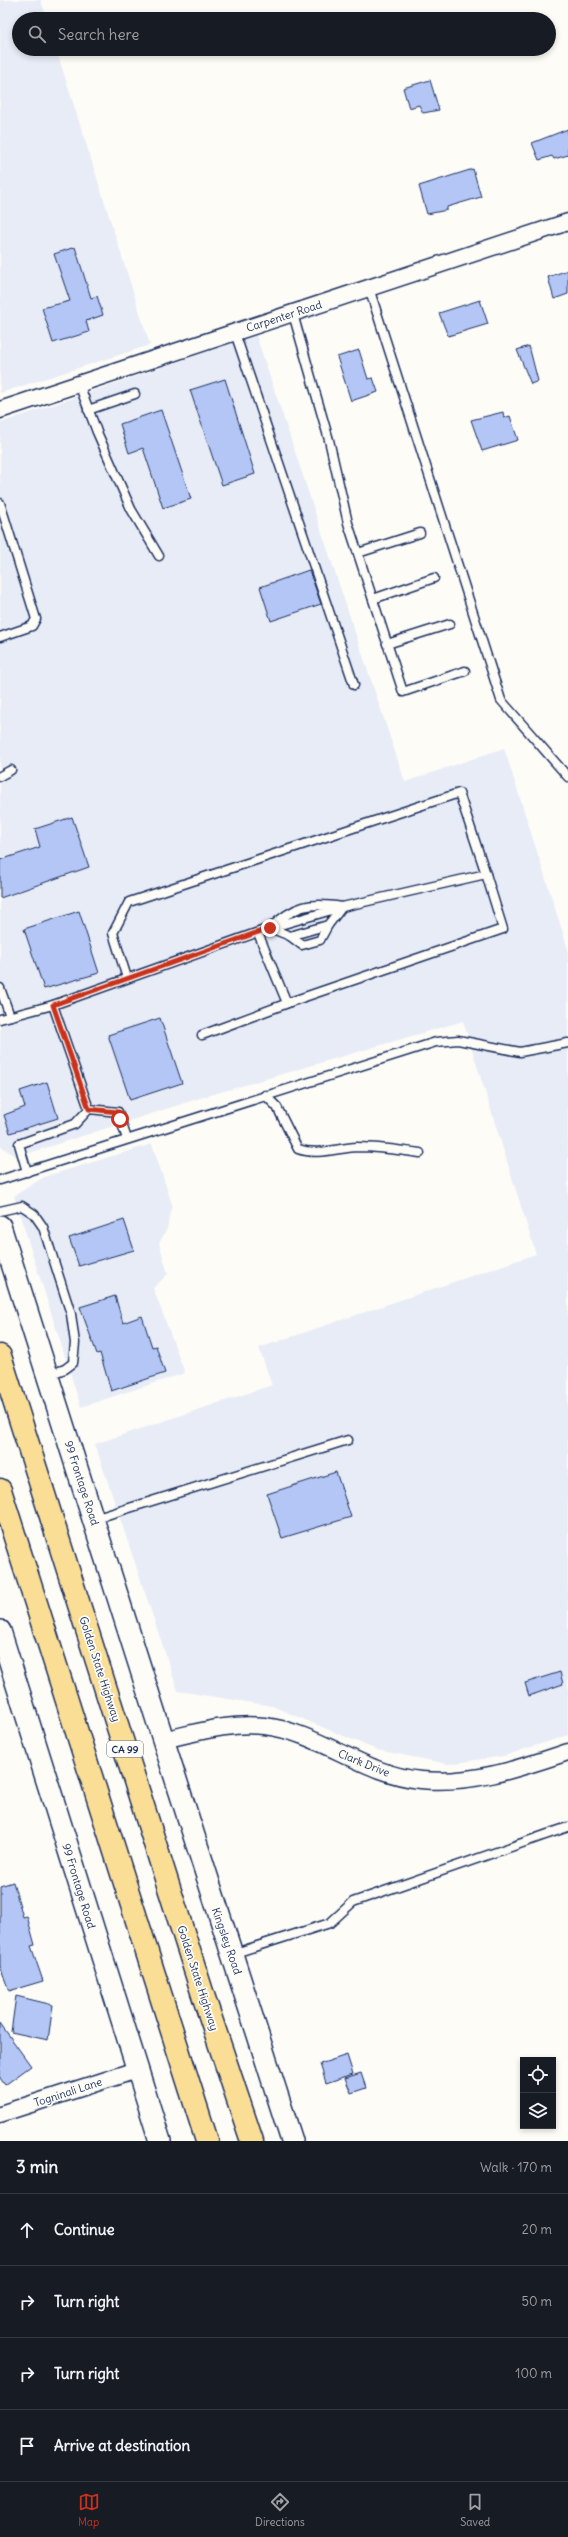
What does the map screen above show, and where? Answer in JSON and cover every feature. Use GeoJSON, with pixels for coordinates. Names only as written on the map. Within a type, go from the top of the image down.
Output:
{"type":"FeatureCollection","features":[{"type":"Feature","properties":{"kind":"highway","name":"Golden State Highway"},"geometry":{"type":"LineString","coordinates":[[0,1356],[204,1998],[252,2141]]}},
{"type":"Feature","properties":{"kind":"highway"},"geometry":{"type":"LineString","coordinates":[[0,1490],[207,2141]]}},
{"type":"Feature","properties":{"kind":"street","name":"Carpenter Road"},"geometry":{"type":"LineString","coordinates":[[0,410],[568,222]]}},
{"type":"Feature","properties":{"kind":"street","name":"99 Frontage Road"},"geometry":{"type":"LineString","coordinates":[[0,1226],[94,1519],[162,1740]]}},
{"type":"Feature","properties":{"kind":"street","name":"99 Frontage Road"},"geometry":{"type":"LineString","coordinates":[[0,1631],[136,2070],[160,2141]]}},
{"type":"Feature","properties":{"kind":"street","name":"Clark Drive"},"geometry":{"type":"LineString","coordinates":[[162,1740],[240,1725],[265,1726],[305,1738],[386,1773],[420,1780],[442,1782],[482,1778],[568,1752]]}},
{"type":"Feature","properties":{"kind":"street","name":"Kingsley Road"},"geometry":{"type":"LineString","coordinates":[[162,1740],[292,2141]]}},
{"type":"Feature","properties":{"kind":"street","name":"Togninali Lane"},"geometry":{"type":"LineString","coordinates":[[0,2114],[136,2070]]}},
{"type":"Feature","properties":{"kind":"lane"},"geometry":{"type":"LineString","coordinates":[[369,288],[501,700],[568,777]]}},
{"type":"Feature","properties":{"kind":"lane"},"geometry":{"type":"LineString","coordinates":[[293,314],[358,553],[403,692],[464,671]]}},
{"type":"Feature","properties":{"kind":"lane"},"geometry":{"type":"LineString","coordinates":[[235,333],[354,685]]}},
{"type":"Feature","properties":{"kind":"lane"},"geometry":{"type":"LineString","coordinates":[[79,384],[88,410],[131,508],[159,556]]}},
{"type":"Feature","properties":{"kind":"lane"},"geometry":{"type":"LineString","coordinates":[[88,410],[135,394]]}},
{"type":"Feature","properties":{"kind":"lane"},"geometry":{"type":"LineString","coordinates":[[0,503],[36,619],[32,626],[0,637]]}},
{"type":"Feature","properties":{"kind":"lane"},"geometry":{"type":"LineString","coordinates":[[358,553],[420,533]]}},
{"type":"Feature","properties":{"kind":"lane"},"geometry":{"type":"LineString","coordinates":[[373,599],[434,578]]}},
{"type":"Feature","properties":{"kind":"lane"},"geometry":{"type":"LineString","coordinates":[[388,644],[450,624]]}},
{"type":"Feature","properties":{"kind":"lane"},"geometry":{"type":"LineString","coordinates":[[0,776],[11,770]]}},
{"type":"Feature","properties":{"kind":"lane"},"geometry":{"type":"LineString","coordinates":[[127,978],[113,933],[129,902],[459,793],[503,930],[288,1003],[202,1035]]}},
{"type":"Feature","properties":{"kind":"lane"},"geometry":{"type":"LineString","coordinates":[[0,1019],[53,1005],[270,928],[287,912],[318,903],[342,907],[486,874]]}},
{"type":"Feature","properties":{"kind":"lane"},"geometry":{"type":"LineString","coordinates":[[270,928],[290,936],[302,945],[320,940],[328,925],[342,907]]}},
{"type":"Feature","properties":{"kind":"lane"},"geometry":{"type":"LineString","coordinates":[[290,936],[328,925]]}},
{"type":"Feature","properties":{"kind":"lane"},"geometry":{"type":"LineString","coordinates":[[258,932],[288,1003]]}},
{"type":"Feature","properties":{"kind":"lane"},"geometry":{"type":"LineString","coordinates":[[0,988],[10,1016]]}},
{"type":"Feature","properties":{"kind":"lane"},"geometry":{"type":"LineString","coordinates":[[53,1005],[89,1109]]}},
{"type":"Feature","properties":{"kind":"lane"},"geometry":{"type":"LineString","coordinates":[[0,1180],[264,1095],[436,1042],[458,1040],[520,1052],[568,1043]]}},
{"type":"Feature","properties":{"kind":"lane"},"geometry":{"type":"LineString","coordinates":[[264,1095],[277,1107],[292,1142],[298,1149],[318,1152],[356,1147],[382,1147],[420,1153]]}},
{"type":"Feature","properties":{"kind":"lane"},"geometry":{"type":"LineString","coordinates":[[89,1109],[118,1112],[127,1139]]}},
{"type":"Feature","properties":{"kind":"lane"},"geometry":{"type":"LineString","coordinates":[[27,1172],[19,1144],[75,1124],[89,1109]]}},
{"type":"Feature","properties":{"kind":"lane"},"geometry":{"type":"LineString","coordinates":[[0,1211],[22,1206],[34,1214],[42,1227],[71,1314],[75,1344],[73,1363],[65,1369],[47,1375]]}},
{"type":"Feature","properties":{"kind":"lane"},"geometry":{"type":"LineString","coordinates":[[94,1519],[348,1440]]}},
{"type":"Feature","properties":{"kind":"lane"},"geometry":{"type":"LineString","coordinates":[[232,1954],[330,1923],[353,1902],[568,1827]]}},
{"type":"Feature","properties":{"kind":"shaded area"},"geometry":{"type":"Polygon","coordinates":[[[0,0],[41,0],[45,12],[12,12],[12,56],[58,56],[150,345],[0,393],[0,0]]]}},
{"type":"Feature","properties":{"kind":"shaded area"},"geometry":{"type":"Polygon","coordinates":[[[256,335],[405,782],[504,748],[568,949],[568,1735],[504,1756],[448,1764],[377,1750],[272,1706],[178,1691],[95,1444],[272,1385],[259,1348],[536,1254],[463,1021],[197,1099],[17,1157],[0,1146],[0,423],[256,335]]]}},
{"type":"Feature","properties":{"kind":"shaded area"},"geometry":{"type":"Polygon","coordinates":[[[152,1144],[172,1204],[167,1229],[159,1243],[168,1274],[153,1288],[185,1373],[81,1407],[14,1196],[44,1177],[152,1144]]]}},
{"type":"Feature","properties":{"kind":"building"},"geometry":{"type":"Polygon","coordinates":[[[430,80],[439,110],[423,113],[419,105],[409,108],[403,88],[430,80]]]}},
{"type":"Feature","properties":{"kind":"building"},"geometry":{"type":"Polygon","coordinates":[[[568,129],[568,155],[554,159],[552,156],[539,160],[532,143],[568,129]]]}},
{"type":"Feature","properties":{"kind":"building"},"geometry":{"type":"Polygon","coordinates":[[[473,169],[481,197],[447,207],[447,210],[427,214],[419,186],[473,169]]]}},
{"type":"Feature","properties":{"kind":"building"},"geometry":{"type":"Polygon","coordinates":[[[75,247],[91,298],[97,296],[103,315],[86,321],[89,332],[53,343],[42,308],[70,301],[54,254],[75,247]]]}},
{"type":"Feature","properties":{"kind":"building"},"geometry":{"type":"Polygon","coordinates":[[[568,270],[568,294],[554,299],[548,277],[568,270]]]}},
{"type":"Feature","properties":{"kind":"building"},"geometry":{"type":"Polygon","coordinates":[[[480,300],[488,324],[448,336],[439,313],[480,300]]]}},
{"type":"Feature","properties":{"kind":"building"},"geometry":{"type":"Polygon","coordinates":[[[529,346],[538,381],[531,384],[517,350],[529,346]]]}},
{"type":"Feature","properties":{"kind":"building"},"geometry":{"type":"Polygon","coordinates":[[[359,350],[368,379],[373,378],[378,392],[351,401],[337,357],[359,350]]]}},
{"type":"Feature","properties":{"kind":"building"},"geometry":{"type":"Polygon","coordinates":[[[225,379],[255,474],[222,485],[190,390],[225,379]]]}},
{"type":"Feature","properties":{"kind":"building"},"geometry":{"type":"Polygon","coordinates":[[[161,410],[191,499],[163,508],[143,448],[129,453],[120,424],[161,410]]]}},
{"type":"Feature","properties":{"kind":"building"},"geometry":{"type":"Polygon","coordinates":[[[503,412],[504,418],[510,416],[518,440],[482,451],[471,420],[503,412]]]}},
{"type":"Feature","properties":{"kind":"building"},"geometry":{"type":"Polygon","coordinates":[[[309,570],[321,604],[271,621],[260,587],[309,570]]]}},
{"type":"Feature","properties":{"kind":"building"},"geometry":{"type":"Polygon","coordinates":[[[72,817],[89,867],[0,898],[0,860],[40,847],[35,829],[72,817]]]}},
{"type":"Feature","properties":{"kind":"building"},"geometry":{"type":"Polygon","coordinates":[[[79,911],[99,973],[44,989],[24,929],[79,911]]]}},
{"type":"Feature","properties":{"kind":"building"},"geometry":{"type":"Polygon","coordinates":[[[160,1018],[182,1083],[130,1100],[108,1035],[160,1018]]]}},
{"type":"Feature","properties":{"kind":"building"},"geometry":{"type":"Polygon","coordinates":[[[47,1082],[58,1118],[10,1133],[4,1115],[25,1107],[20,1091],[47,1082]]]}},
{"type":"Feature","properties":{"kind":"building"},"geometry":{"type":"Polygon","coordinates":[[[124,1220],[134,1250],[79,1266],[69,1238],[124,1220]]]}},
{"type":"Feature","properties":{"kind":"building"},"geometry":{"type":"Polygon","coordinates":[[[115,1296],[123,1323],[142,1316],[152,1347],[156,1346],[165,1373],[111,1391],[100,1353],[97,1354],[80,1307],[115,1296]]]}},
{"type":"Feature","properties":{"kind":"building"},"geometry":{"type":"Polygon","coordinates":[[[336,1472],[351,1517],[282,1538],[267,1494],[336,1472]]]}},
{"type":"Feature","properties":{"kind":"building"},"geometry":{"type":"Polygon","coordinates":[[[560,1672],[563,1684],[529,1696],[525,1683],[560,1672]]]}},
{"type":"Feature","properties":{"kind":"building"},"geometry":{"type":"Polygon","coordinates":[[[13,1882],[23,1917],[27,1916],[35,1945],[31,1946],[43,1981],[9,1991],[0,1966],[0,1886],[13,1882]]]}},
{"type":"Feature","properties":{"kind":"building"},"geometry":{"type":"Polygon","coordinates":[[[16,1996],[53,2005],[48,2040],[11,2032],[16,1996]]]}},
{"type":"Feature","properties":{"kind":"building"},"geometry":{"type":"Polygon","coordinates":[[[0,2023],[31,2066],[5,2085],[0,2078],[0,2023]]]}},
{"type":"Feature","properties":{"kind":"building"},"geometry":{"type":"Polygon","coordinates":[[[347,2055],[353,2074],[326,2083],[320,2064],[347,2055]]]}},
{"type":"Feature","properties":{"kind":"building"},"geometry":{"type":"Polygon","coordinates":[[[361,2073],[366,2088],[351,2093],[345,2078],[361,2073]]]}},
{"type":"Feature","properties":{"kind":"route"},"geometry":{"type":"LineString","coordinates":[[120,1119],[118,1112],[89,1109],[53,1005],[270,928]]}}]}
